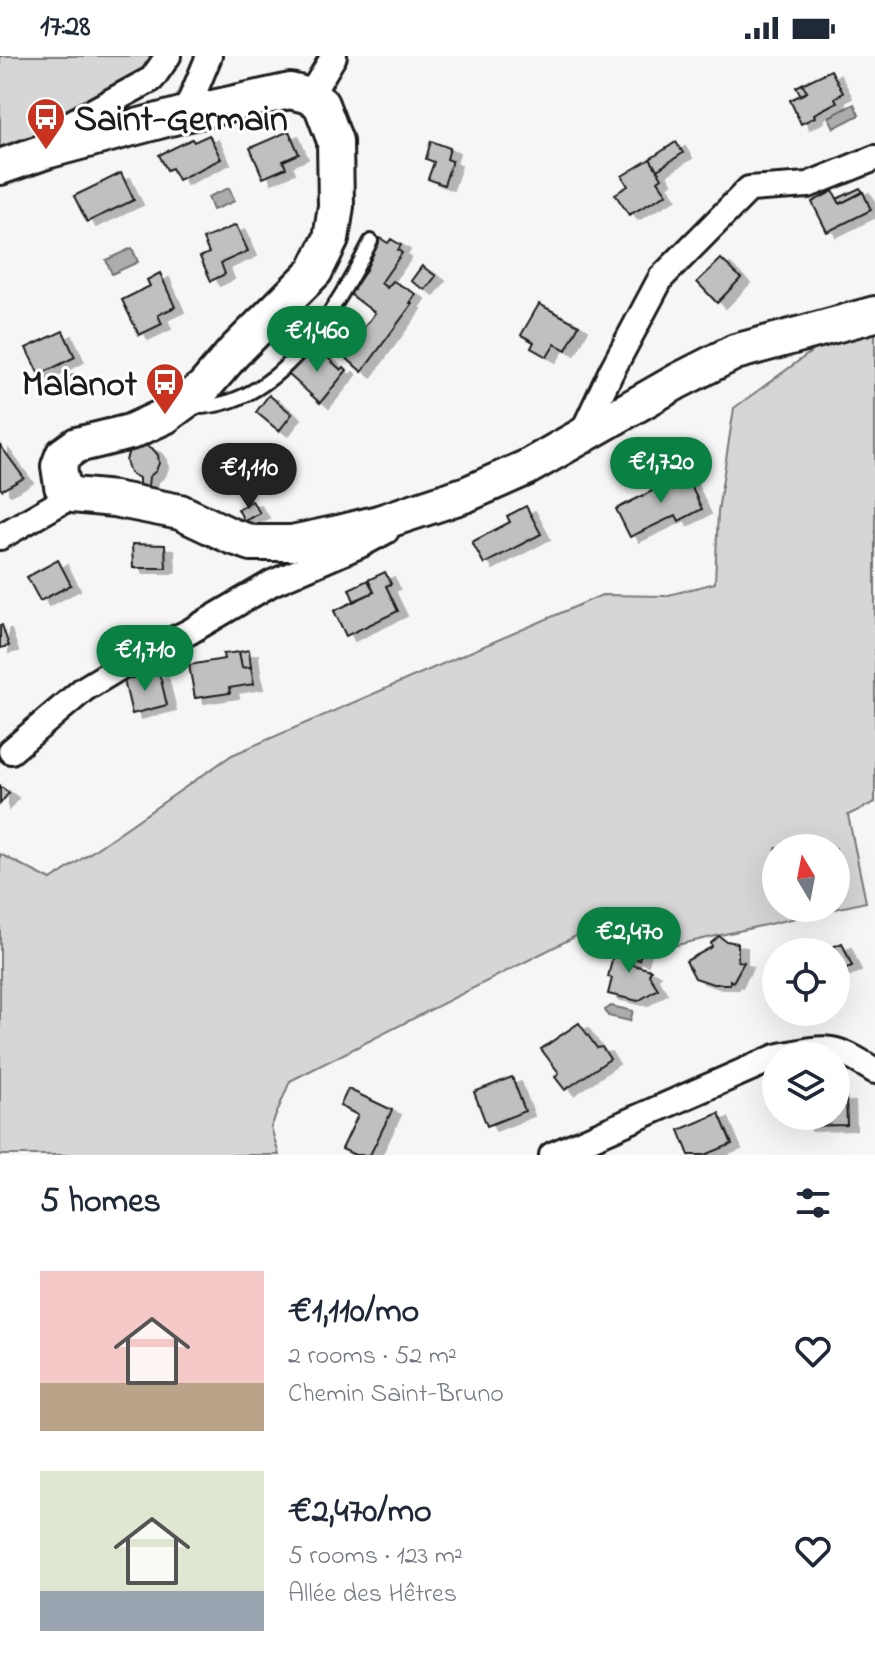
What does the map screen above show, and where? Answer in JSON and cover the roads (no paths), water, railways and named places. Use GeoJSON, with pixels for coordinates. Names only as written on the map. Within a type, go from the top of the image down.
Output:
{"type":"FeatureCollection","features":[{"type":"Feature","properties":{"kind":"street"},"geometry":{"type":"LineString","coordinates":[[46,151],[64,127],[152,79],[168,56]]}},
{"type":"Feature","properties":{"kind":"street"},"geometry":{"type":"LineString","coordinates":[[185,114],[209,56]]}},
{"type":"Feature","properties":{"kind":"street"},"geometry":{"type":"LineString","coordinates":[[310,96],[334,56]]}},
{"type":"Feature","properties":{"kind":"street"},"geometry":{"type":"LineString","coordinates":[[0,167],[46,151],[185,114],[290,91],[310,96],[321,104],[329,120],[337,165],[336,206],[325,256],[315,271],[234,352],[203,388],[165,416],[130,432],[77,445],[63,455],[59,466],[62,486],[73,495],[114,499],[180,512],[252,543],[292,543],[393,518],[467,494],[515,473],[735,352],[875,314]]}},
{"type":"Feature","properties":{"kind":"street"},"geometry":{"type":"LineString","coordinates":[[581,436],[661,278],[749,189],[808,185],[875,158]]}},
{"type":"Feature","properties":{"kind":"street"},"geometry":{"type":"LineString","coordinates":[[0,537],[73,495]]}},
{"type":"Feature","properties":{"kind":"street"},"geometry":{"type":"LineString","coordinates":[[11,751],[84,689],[272,583],[391,528],[393,518]]}},
{"type":"Feature","properties":{"kind":"street"},"geometry":{"type":"LineString","coordinates":[[850,1055],[875,1071]]}},
{"type":"Feature","properties":{"kind":"street"},"geometry":{"type":"LineString","coordinates":[[552,1155],[762,1063]]}},
{"type":"Feature","properties":{"kind":"lane"},"geometry":{"type":"LineString","coordinates":[[177,406],[215,407],[266,384],[307,343],[344,292],[371,241]]}},
{"type":"Feature","properties":{"kind":"place","name":"Saint-Germain"},"geometry":{"type":"Point","coordinates":[46,151]}},
{"type":"Feature","properties":{"kind":"place","name":"Malanot"},"geometry":{"type":"Point","coordinates":[165,416]}}]}
